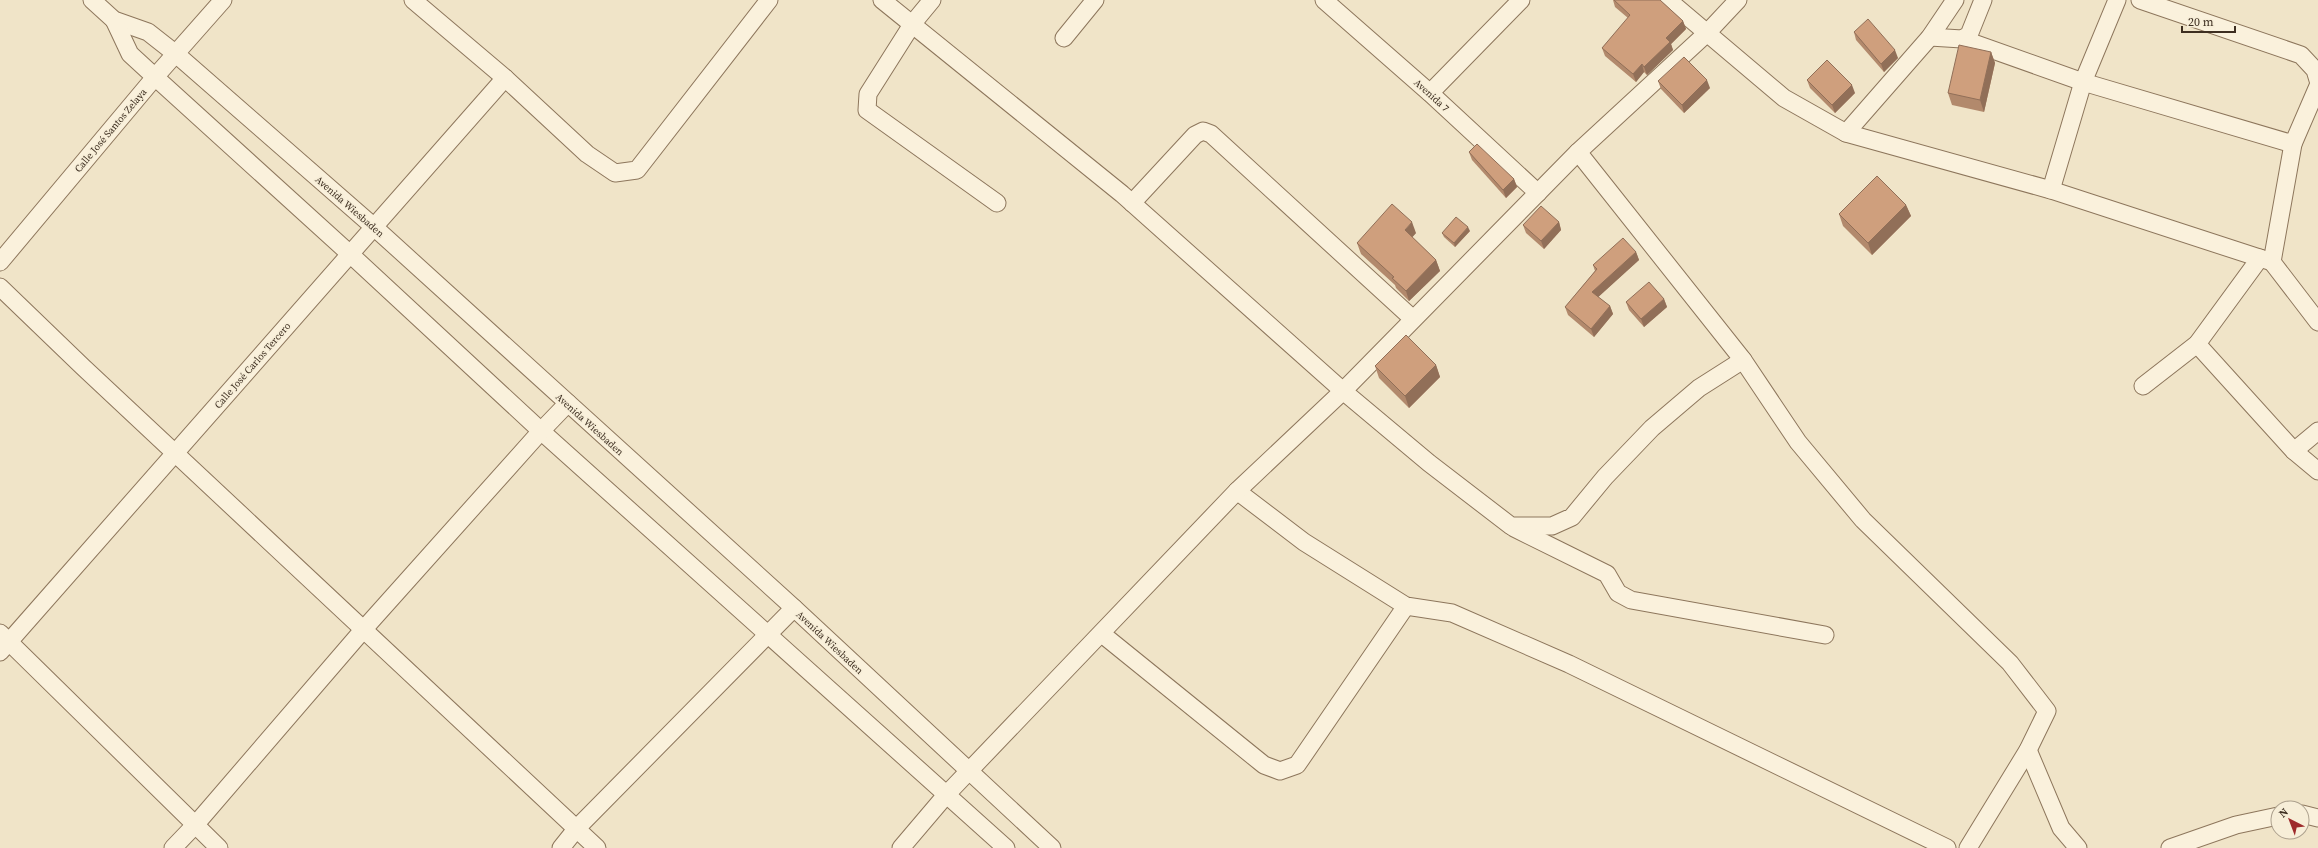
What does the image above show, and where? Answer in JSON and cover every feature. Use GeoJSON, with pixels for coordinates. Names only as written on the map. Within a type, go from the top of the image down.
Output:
{"type":"FeatureCollection","features":[{"type":"Feature","properties":{"kind":"street","name":"Avenida Wiesbaden"},"geometry":{"type":"LineString","coordinates":[[92,0],[114,20],[130,54],[350,254],[541,431],[1006,848]]}},
{"type":"Feature","properties":{"kind":"street","name":"Calle José Santos Zelaya"},"geometry":{"type":"LineString","coordinates":[[0,262],[155,77],[223,0]]}},
{"type":"Feature","properties":{"kind":"street"},"geometry":{"type":"LineString","coordinates":[[413,0],[505,78],[587,154],[615,173],[637,170],[770,0]]}},
{"type":"Feature","properties":{"kind":"street"},"geometry":{"type":"LineString","coordinates":[[882,0],[913,23],[1132,203],[1343,391],[1428,463],[1511,526],[1607,574],[1618,593],[1631,600],[1825,635]]}},
{"type":"Feature","properties":{"kind":"street"},"geometry":{"type":"LineString","coordinates":[[932,0],[913,23],[868,94],[867,110],[997,203]]}},
{"type":"Feature","properties":{"kind":"street"},"geometry":{"type":"LineString","coordinates":[[1064,38],[1095,0]]}},
{"type":"Feature","properties":{"kind":"street","name":"Avenida 7"},"geometry":{"type":"LineString","coordinates":[[1324,0],[1430,93],[1538,193]]}},
{"type":"Feature","properties":{"kind":"street"},"geometry":{"type":"LineString","coordinates":[[1430,93],[1521,0]]}},
{"type":"Feature","properties":{"kind":"street"},"geometry":{"type":"LineString","coordinates":[[1668,0],[1784,98],[1846,133],[2051,190],[2266,260],[2318,322]]}},
{"type":"Feature","properties":{"kind":"street"},"geometry":{"type":"LineString","coordinates":[[901,848],[946,795],[1102,634],[1237,491],[1343,391],[1578,152],[1707,33],[1738,0]]}},
{"type":"Feature","properties":{"kind":"street"},"geometry":{"type":"LineString","coordinates":[[1846,133],[1930,38],[1955,0]]}},
{"type":"Feature","properties":{"kind":"street"},"geometry":{"type":"LineString","coordinates":[[1962,39],[1969,35],[1983,0]]}},
{"type":"Feature","properties":{"kind":"street"},"geometry":{"type":"LineString","coordinates":[[2051,190],[2083,82],[2118,0]]}},
{"type":"Feature","properties":{"kind":"street"},"geometry":{"type":"LineString","coordinates":[[2140,0],[2302,55],[2315,70],[2318,80]]}},
{"type":"Feature","properties":{"kind":"street","name":"Avenida Wiesbaden"},"geometry":{"type":"LineString","coordinates":[[114,20],[148,32],[176,54],[374,227],[794,608],[1052,848]]}},
{"type":"Feature","properties":{"kind":"street"},"geometry":{"type":"LineString","coordinates":[[1930,38],[1962,39],[2083,82],[2293,144]]}},
{"type":"Feature","properties":{"kind":"street","name":"Calle José Carlos Tercero"},"geometry":{"type":"LineString","coordinates":[[3,642],[175,454],[505,78]]}},
{"type":"Feature","properties":{"kind":"street"},"geometry":{"type":"LineString","coordinates":[[2143,386],[2197,344],[2266,260],[2293,144],[2318,86]]}},
{"type":"Feature","properties":{"kind":"street"},"geometry":{"type":"LineString","coordinates":[[1132,203],[1195,135],[1203,131],[1212,134],[1413,319]]}},
{"type":"Feature","properties":{"kind":"street"},"geometry":{"type":"LineString","coordinates":[[1578,152],[1743,360],[1798,442],[1863,520],[2010,663],[2047,711],[2028,750],[1968,848]]}},
{"type":"Feature","properties":{"kind":"street"},"geometry":{"type":"LineString","coordinates":[[0,287],[175,454],[597,848]]}},
{"type":"Feature","properties":{"kind":"street"},"geometry":{"type":"LineString","coordinates":[[2197,344],[2294,451],[2318,471]]}},
{"type":"Feature","properties":{"kind":"street"},"geometry":{"type":"LineString","coordinates":[[1511,526],[1552,526],[1572,517],[1605,477],[1652,428],[1699,388],[1743,360]]}},
{"type":"Feature","properties":{"kind":"street"},"geometry":{"type":"LineString","coordinates":[[173,848],[196,824],[364,630],[541,431],[568,403]]}},
{"type":"Feature","properties":{"kind":"street"},"geometry":{"type":"LineString","coordinates":[[2294,451],[2318,431]]}},
{"type":"Feature","properties":{"kind":"street"},"geometry":{"type":"LineString","coordinates":[[1237,491],[1304,542],[1406,606],[1452,613],[1569,664],[1946,848]]}},
{"type":"Feature","properties":{"kind":"street"},"geometry":{"type":"LineString","coordinates":[[1102,634],[1264,765],[1280,771],[1297,765],[1406,606]]}},
{"type":"Feature","properties":{"kind":"street"},"geometry":{"type":"LineString","coordinates":[[561,848],[577,828],[794,608]]}},
{"type":"Feature","properties":{"kind":"street"},"geometry":{"type":"LineString","coordinates":[[3,642],[220,848]]}},
{"type":"Feature","properties":{"kind":"street"},"geometry":{"type":"LineString","coordinates":[[2028,750],[2061,828],[2078,848]]}},
{"type":"Feature","properties":{"kind":"street"},"geometry":{"type":"LineString","coordinates":[[2170,848],[2236,825],[2270,818]]}},
{"type":"Feature","properties":{"kind":"building"},"geometry":{"type":"Polygon","coordinates":[[[1614,0],[1660,0],[1683,21],[1666,38],[1670,42],[1644,67],[1642,64],[1633,74],[1602,48],[1630,15],[1614,0]]]}},
{"type":"Feature","properties":{"kind":"building"},"geometry":{"type":"Polygon","coordinates":[[[1868,19],[1895,50],[1881,64],[1854,32],[1868,19]]]}},
{"type":"Feature","properties":{"kind":"building"},"geometry":{"type":"Polygon","coordinates":[[[1959,45],[1991,52],[1980,100],[1948,93],[1959,45]]]}},
{"type":"Feature","properties":{"kind":"building"},"geometry":{"type":"Polygon","coordinates":[[[1684,57],[1707,80],[1682,105],[1658,81],[1684,57]]]}},
{"type":"Feature","properties":{"kind":"building"},"geometry":{"type":"Polygon","coordinates":[[[1827,60],[1852,85],[1832,105],[1807,80],[1827,60]]]}},
{"type":"Feature","properties":{"kind":"building"},"geometry":{"type":"Polygon","coordinates":[[[1477,144],[1514,179],[1503,190],[1469,152],[1477,144]]]}},
{"type":"Feature","properties":{"kind":"building"},"geometry":{"type":"Polygon","coordinates":[[[1877,176],[1906,205],[1868,243],[1839,214],[1877,176]]]}},
{"type":"Feature","properties":{"kind":"building"},"geometry":{"type":"Polygon","coordinates":[[[1392,204],[1412,222],[1405,230],[1436,260],[1406,291],[1392,278],[1394,277],[1357,243],[1392,204]]]}},
{"type":"Feature","properties":{"kind":"building"},"geometry":{"type":"Polygon","coordinates":[[[1541,206],[1559,222],[1541,241],[1523,225],[1541,206]]]}},
{"type":"Feature","properties":{"kind":"building"},"geometry":{"type":"Polygon","coordinates":[[[1456,217],[1468,227],[1454,243],[1442,233],[1456,217]]]}},
{"type":"Feature","properties":{"kind":"building"},"geometry":{"type":"Polygon","coordinates":[[[1623,238],[1636,252],[1592,292],[1610,306],[1591,329],[1565,307],[1597,269],[1593,265],[1623,238]]]}},
{"type":"Feature","properties":{"kind":"building"},"geometry":{"type":"Polygon","coordinates":[[[1649,282],[1664,299],[1641,319],[1626,302],[1649,282]]]}},
{"type":"Feature","properties":{"kind":"building"},"geometry":{"type":"Polygon","coordinates":[[[1406,335],[1436,365],[1405,396],[1375,366],[1406,335]]]}}]}
